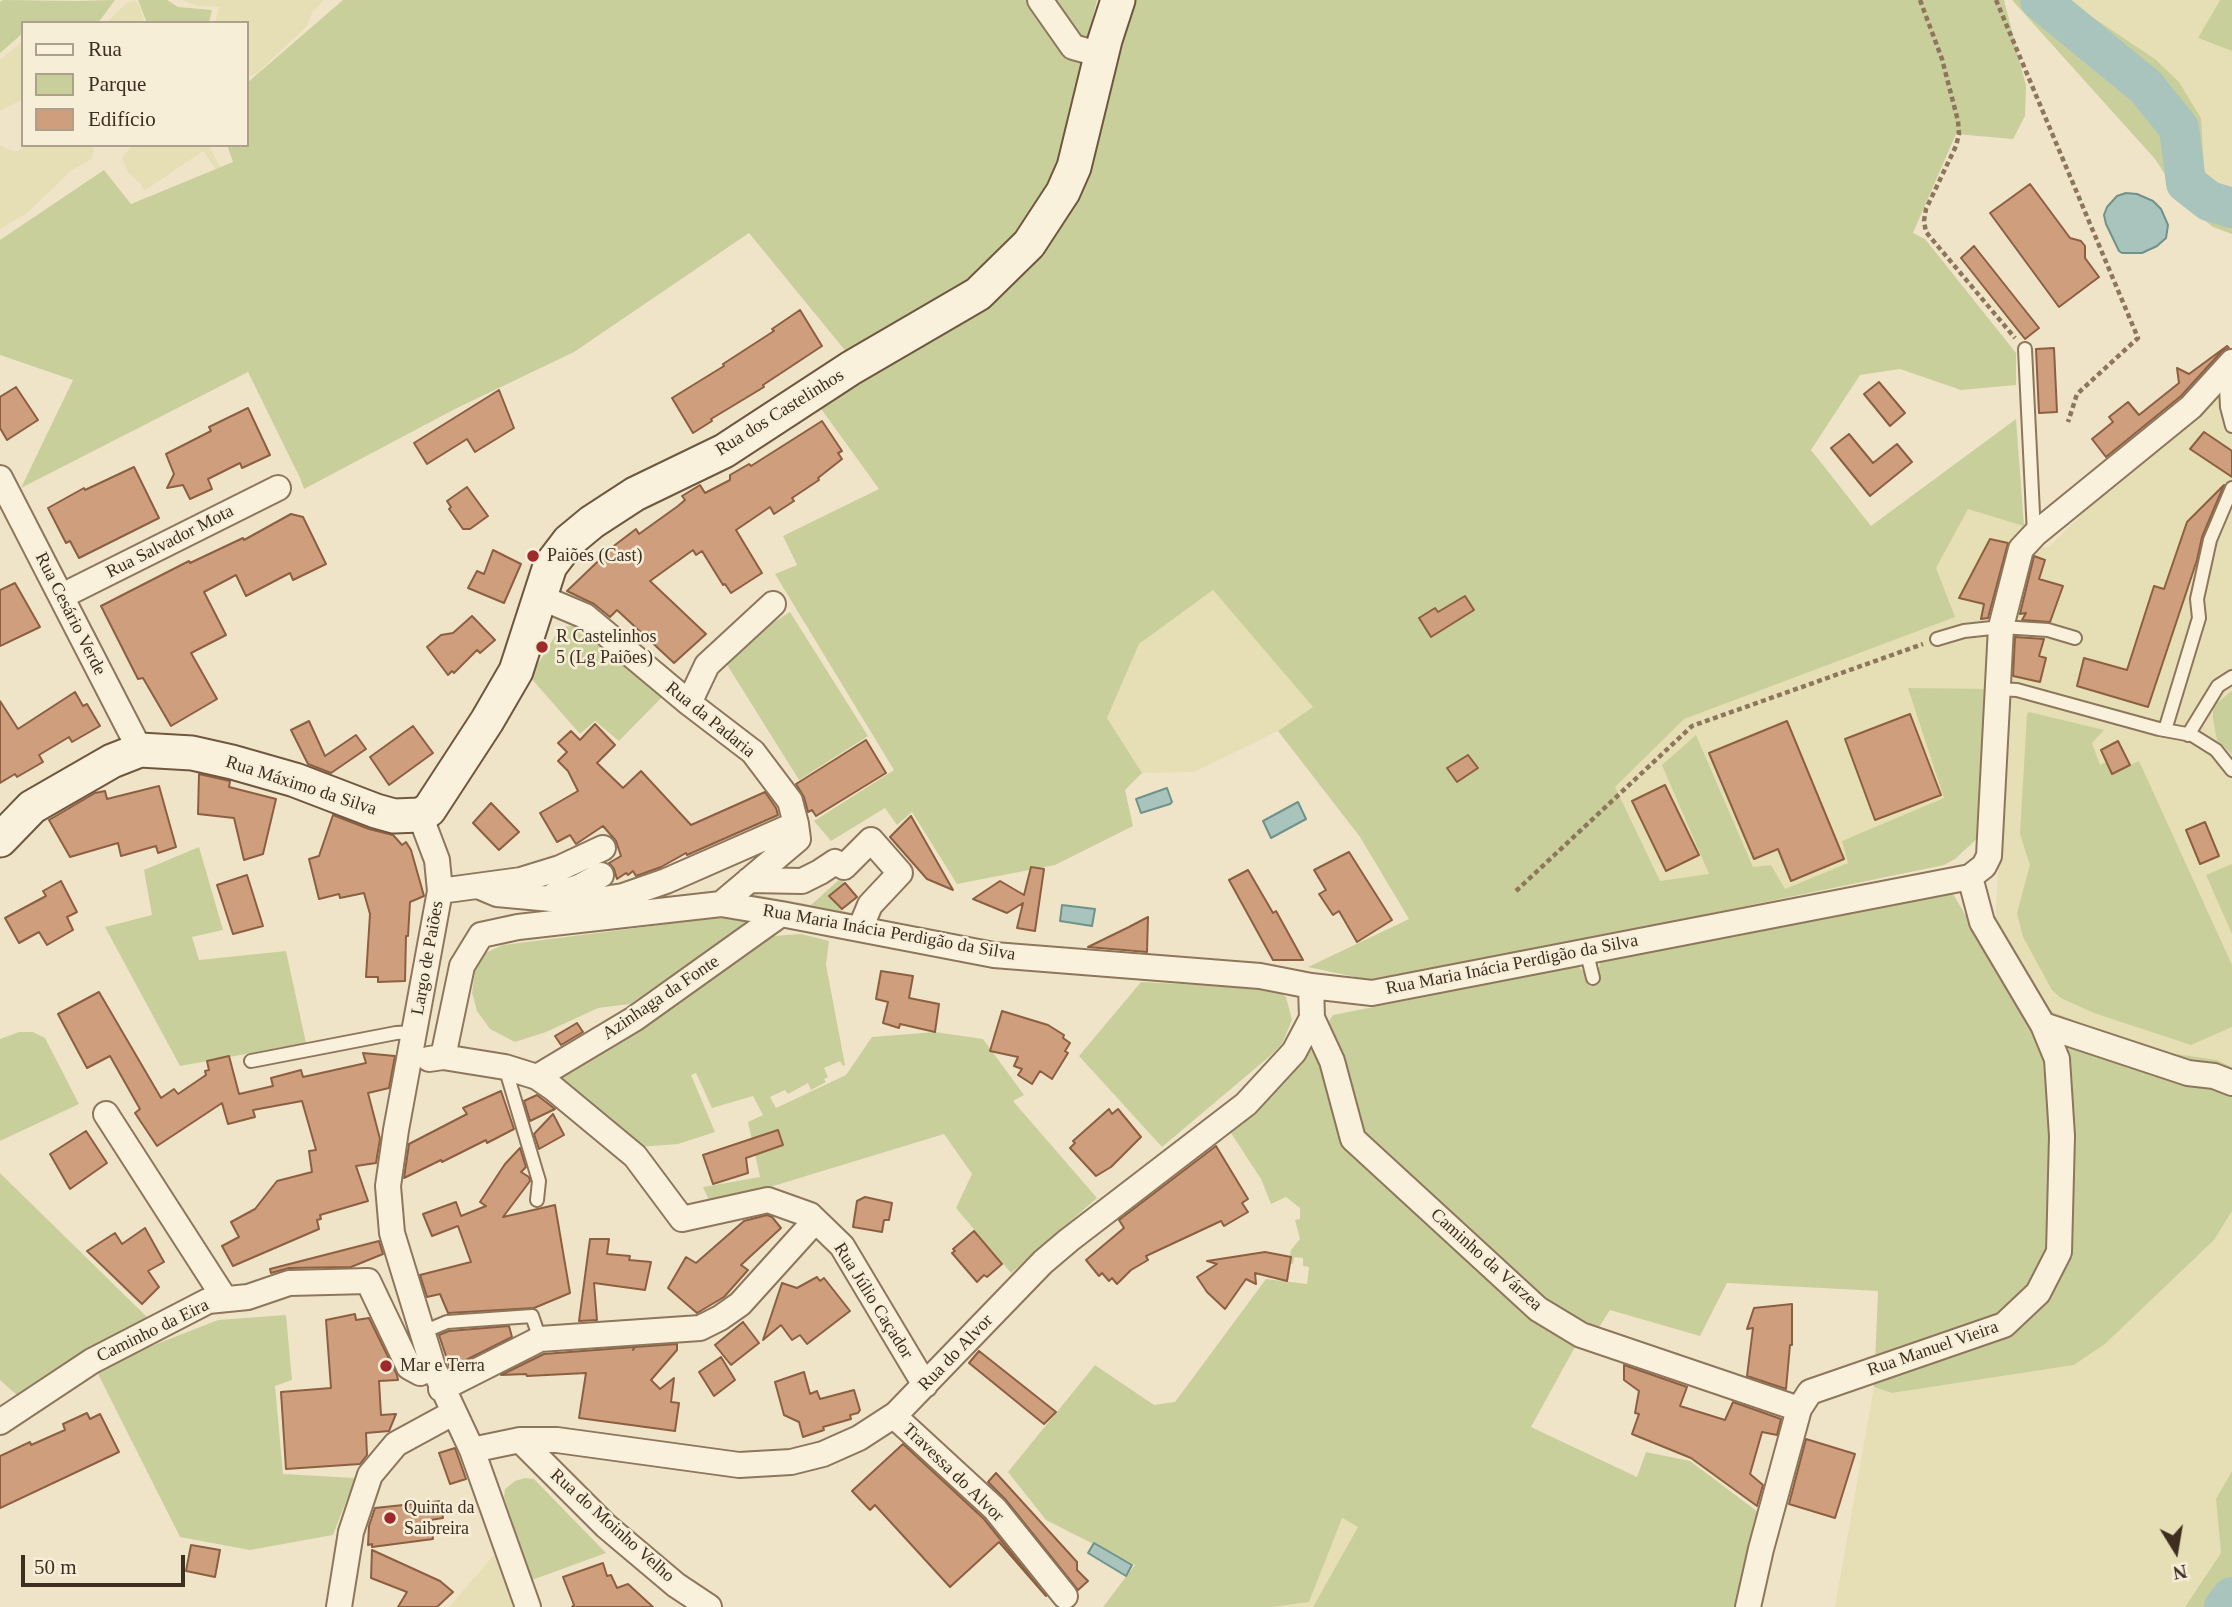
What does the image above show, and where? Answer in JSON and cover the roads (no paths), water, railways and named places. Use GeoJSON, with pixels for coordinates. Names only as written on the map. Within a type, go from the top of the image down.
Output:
{"type":"FeatureCollection","features":[{"type":"Feature","properties":{"kind":"street"},"geometry":{"type":"LineString","coordinates":[[1040,0],[1073,47],[1101,55]]}},
{"type":"Feature","properties":{"kind":"street","name":"Rua dos Castelinhos"},"geometry":{"type":"LineString","coordinates":[[420,816],[429,810],[437,799],[516,671],[550,566],[569,541],[592,522],[635,494],[723,451],[851,368],[978,293],[1029,244],[1063,192],[1074,167],[1101,55],[1118,0]]}},
{"type":"Feature","properties":{"kind":"street"},"geometry":{"type":"LineString","coordinates":[[1970,877],[1984,866],[1989,856],[2001,627],[2021,549],[2035,534],[2191,407],[2232,362]]}},
{"type":"Feature","properties":{"kind":"street","name":"Rua Cesário Verde"},"geometry":{"type":"LineString","coordinates":[[0,478],[140,750]]}},
{"type":"Feature","properties":{"kind":"street","name":"Rua Salvador Mota"},"geometry":{"type":"LineString","coordinates":[[62,596],[278,488]]}},
{"type":"Feature","properties":{"kind":"street","name":"Rua da Padaria"},"geometry":{"type":"LineString","coordinates":[[540,597],[584,616],[688,703],[753,752],[790,801],[796,824]]}},
{"type":"Feature","properties":{"kind":"street"},"geometry":{"type":"LineString","coordinates":[[688,703],[707,665],[773,604]]}},
{"type":"Feature","properties":{"kind":"street","name":"Rua Máximo da Silva"},"geometry":{"type":"LineString","coordinates":[[0,840],[32,807],[113,761],[140,750],[192,752],[295,780],[376,811],[405,817],[420,816]]}},
{"type":"Feature","properties":{"kind":"street","name":"Largo de Paiões"},"geometry":{"type":"LineString","coordinates":[[420,816],[437,860],[440,891],[388,1186],[392,1233],[437,1378],[472,1450],[528,1607]]}},
{"type":"Feature","properties":{"kind":"street"},"geometry":{"type":"LineString","coordinates":[[478,886],[497,894],[584,902],[623,896],[666,881],[796,824],[797,839],[721,904]]}},
{"type":"Feature","properties":{"kind":"street"},"geometry":{"type":"LineString","coordinates":[[749,880],[802,881],[835,862],[844,867],[871,840],[900,873],[870,905],[860,929]]}},
{"type":"Feature","properties":{"kind":"street"},"geometry":{"type":"LineString","coordinates":[[440,891],[521,880],[560,868],[603,848]]}},
{"type":"Feature","properties":{"kind":"street"},"geometry":{"type":"LineString","coordinates":[[543,898],[579,887],[601,874]]}},
{"type":"Feature","properties":{"kind":"street","name":"Rua Maria Inácia Perdigão da Silva"},"geometry":{"type":"LineString","coordinates":[[443,1057],[462,966],[481,935],[518,927],[721,904],[994,955],[1260,976],[1311,986],[1372,993],[1970,877]]}},
{"type":"Feature","properties":{"kind":"street","name":"Rua Manuel Vieira"},"geometry":{"type":"LineString","coordinates":[[1799,1409],[1810,1392],[2004,1325],[2038,1293],[2059,1252],[2062,1136],[2057,1059],[2043,1025],[1982,922],[1970,877]]}},
{"type":"Feature","properties":{"kind":"street","name":"Azinhaga da Fonte"},"geometry":{"type":"LineString","coordinates":[[537,1077],[634,1019],[781,914]]}},
{"type":"Feature","properties":{"kind":"street","name":"Rua do Alvor"},"geometry":{"type":"LineString","coordinates":[[472,1450],[520,1440],[557,1440],[739,1465],[783,1462],[823,1454],[859,1438],[894,1416],[1043,1262],[1246,1104],[1294,1052],[1312,1018],[1311,986]]}},
{"type":"Feature","properties":{"kind":"street","name":"Caminho da Várzea"},"geometry":{"type":"LineString","coordinates":[[1312,1018],[1332,1061],[1353,1139],[1538,1309],[1581,1335],[1799,1409]]}},
{"type":"Feature","properties":{"kind":"street"},"geometry":{"type":"LineString","coordinates":[[2043,1025],[2188,1073],[2214,1076],[2232,1083]]}},
{"type":"Feature","properties":{"kind":"street"},"geometry":{"type":"LineString","coordinates":[[409,1062],[443,1057],[505,1067]]}},
{"type":"Feature","properties":{"kind":"street","name":"Rua Júlio Caçador"},"geometry":{"type":"LineString","coordinates":[[505,1067],[537,1077],[553,1087],[635,1157],[682,1219],[768,1200],[810,1215],[842,1246],[926,1385]]}},
{"type":"Feature","properties":{"kind":"street"},"geometry":{"type":"LineString","coordinates":[[106,1114],[225,1299]]}},
{"type":"Feature","properties":{"kind":"street"},"geometry":{"type":"LineString","coordinates":[[437,1378],[540,1339],[700,1328],[740,1304],[816,1221]]}},
{"type":"Feature","properties":{"kind":"street","name":"Caminho da Eira"},"geometry":{"type":"LineString","coordinates":[[0,1422],[92,1361],[208,1301],[248,1297],[289,1283],[368,1281],[409,1367],[437,1378]]}},
{"type":"Feature","properties":{"kind":"street"},"geometry":{"type":"LineString","coordinates":[[1748,1607],[1799,1409]]}},
{"type":"Feature","properties":{"kind":"street"},"geometry":{"type":"LineString","coordinates":[[340,1607],[351,1532],[370,1475],[396,1444],[453,1413]]}},
{"type":"Feature","properties":{"kind":"street","name":"Travessa do Alvor"},"geometry":{"type":"LineString","coordinates":[[894,1416],[995,1508],[1065,1595]]}},
{"type":"Feature","properties":{"kind":"street","name":"Rua do Moinho Velho"},"geometry":{"type":"LineString","coordinates":[[520,1440],[606,1526],[676,1585],[709,1607]]}},
{"type":"Feature","properties":{"kind":"lane"},"geometry":{"type":"LineString","coordinates":[[2025,349],[2035,534]]}},
{"type":"Feature","properties":{"kind":"lane"},"geometry":{"type":"LineString","coordinates":[[2232,381],[2226,387],[2232,426]]}},
{"type":"Feature","properties":{"kind":"lane"},"geometry":{"type":"LineString","coordinates":[[2165,730],[2199,618],[2197,599],[2210,540],[2232,488]]}},
{"type":"Feature","properties":{"kind":"lane"},"geometry":{"type":"LineString","coordinates":[[1937,639],[1964,631],[2001,627],[2048,630],[2075,638]]}},
{"type":"Feature","properties":{"kind":"lane"},"geometry":{"type":"LineString","coordinates":[[2188,735],[2218,686],[2232,677]]}},
{"type":"Feature","properties":{"kind":"lane"},"geometry":{"type":"LineString","coordinates":[[1996,689],[2017,690],[2188,735],[2210,746],[2225,759],[2232,770]]}},
{"type":"Feature","properties":{"kind":"lane"},"geometry":{"type":"LineString","coordinates":[[1586,950],[1593,978]]}},
{"type":"Feature","properties":{"kind":"lane"},"geometry":{"type":"LineString","coordinates":[[251,1061],[396,1033],[415,1032]]}},
{"type":"Feature","properties":{"kind":"lane"},"geometry":{"type":"LineString","coordinates":[[505,1067],[538,1181],[537,1200]]}},
{"type":"Feature","properties":{"kind":"lane"},"geometry":{"type":"LineString","coordinates":[[423,1332],[447,1322],[532,1316],[540,1339]]}},
{"type":"Feature","properties":{"kind":"water"},"geometry":{"type":"Polygon","coordinates":[[[2137,194],[2153,201],[2161,209],[2168,225],[2166,238],[2142,253],[2119,251],[2106,224],[2104,215],[2107,207],[2117,196],[2137,194]]]}},
{"type":"Feature","properties":{"kind":"water"},"geometry":{"type":"Polygon","coordinates":[[[1167,788],[1172,802],[1170,804],[1141,813],[1136,799],[1167,788]]]}},
{"type":"Feature","properties":{"kind":"water"},"geometry":{"type":"Polygon","coordinates":[[[1298,802],[1306,819],[1271,838],[1263,821],[1298,802]]]}},
{"type":"Feature","properties":{"kind":"water"},"geometry":{"type":"Polygon","coordinates":[[[1062,905],[1095,909],[1092,926],[1060,921],[1062,905]]]}},
{"type":"Feature","properties":{"kind":"water"},"geometry":{"type":"Polygon","coordinates":[[[1094,1543],[1132,1565],[1126,1576],[1088,1553],[1094,1543]]]}},
{"type":"Feature","properties":{"kind":"waterway"},"geometry":{"type":"LineString","coordinates":[[2040,0],[2146,87],[2179,128],[2186,183],[2209,201],[2232,208]]}},
{"type":"Feature","properties":{"kind":"waterway"},"geometry":{"type":"LineString","coordinates":[[2224,1607],[2232,1597]]}},
{"type":"Feature","properties":{"kind":"place","name":"Paiões (Cast)"},"geometry":{"type":"Point","coordinates":[533,556]}},
{"type":"Feature","properties":{"kind":"place","name":"R Castelinhos 5 (Lg Paiões)"},"geometry":{"type":"Point","coordinates":[542,647]}},
{"type":"Feature","properties":{"kind":"place","name":"Mar e Terra"},"geometry":{"type":"Point","coordinates":[386,1366]}},
{"type":"Feature","properties":{"kind":"place","name":"Quinta da Saibreira"},"geometry":{"type":"Point","coordinates":[390,1518]}}]}
